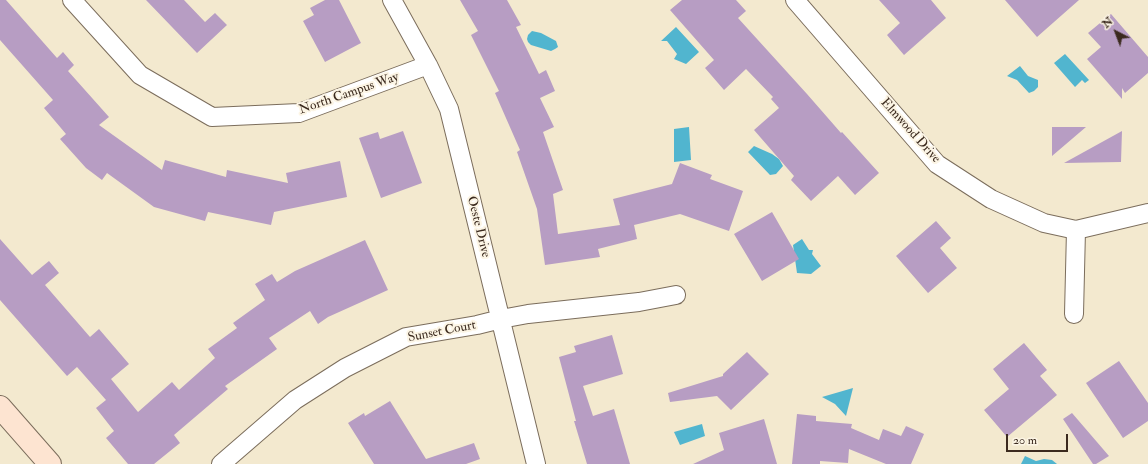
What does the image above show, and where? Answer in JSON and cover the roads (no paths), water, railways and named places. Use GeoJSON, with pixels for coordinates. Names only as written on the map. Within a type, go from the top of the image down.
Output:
{"type":"FeatureCollection","features":[{"type":"Feature","properties":{"kind":"main road"},"geometry":{"type":"LineString","coordinates":[[0,407],[50,464]]}},
{"type":"Feature","properties":{"kind":"street","name":"North Campus Way"},"geometry":{"type":"LineString","coordinates":[[72,0],[140,75],[212,117],[299,113],[428,65]]}},
{"type":"Feature","properties":{"kind":"street","name":"Oeste Drive"},"geometry":{"type":"LineString","coordinates":[[392,0],[428,65],[449,109],[536,464]]}},
{"type":"Feature","properties":{"kind":"street","name":"Elmwood Drive"},"geometry":{"type":"LineString","coordinates":[[795,0],[938,164],[991,199],[1044,223],[1076,230],[1148,213]]}},
{"type":"Feature","properties":{"kind":"street"},"geometry":{"type":"LineString","coordinates":[[1074,314],[1076,230]]}},
{"type":"Feature","properties":{"kind":"street","name":"Sunset Court"},"geometry":{"type":"LineString","coordinates":[[221,464],[295,400],[345,368],[406,337],[477,325],[528,314],[639,302],[676,295]]}},
{"type":"Feature","properties":{"kind":"water"},"geometry":{"type":"Polygon","coordinates":[[[676,27],[699,52],[686,64],[674,59],[677,54],[667,41],[661,41],[676,27]]]}},
{"type":"Feature","properties":{"kind":"water"},"geometry":{"type":"Polygon","coordinates":[[[532,31],[541,33],[556,41],[558,47],[551,51],[531,45],[527,39],[528,35],[532,31]]]}},
{"type":"Feature","properties":{"kind":"water"},"geometry":{"type":"Polygon","coordinates":[[[1065,54],[1089,80],[1085,83],[1082,80],[1075,87],[1054,63],[1065,54]]]}},
{"type":"Feature","properties":{"kind":"water"},"geometry":{"type":"Polygon","coordinates":[[[1020,66],[1028,76],[1038,80],[1038,87],[1034,91],[1029,93],[1017,80],[1007,76],[1020,66]]]}},
{"type":"Feature","properties":{"kind":"water"},"geometry":{"type":"Polygon","coordinates":[[[689,127],[691,160],[674,162],[674,129],[689,127]]]}},
{"type":"Feature","properties":{"kind":"water"},"geometry":{"type":"Polygon","coordinates":[[[754,146],[772,154],[779,159],[783,166],[776,174],[770,175],[748,152],[754,146]]]}},
{"type":"Feature","properties":{"kind":"water"},"geometry":{"type":"Polygon","coordinates":[[[802,239],[809,250],[813,250],[812,254],[821,266],[811,274],[797,273],[793,245],[802,239]]]}},
{"type":"Feature","properties":{"kind":"water"},"geometry":{"type":"Polygon","coordinates":[[[853,388],[846,416],[835,404],[822,397],[853,388]]]}},
{"type":"Feature","properties":{"kind":"water"},"geometry":{"type":"Polygon","coordinates":[[[702,424],[705,436],[680,445],[674,432],[702,424]]]}},
{"type":"Feature","properties":{"kind":"water"},"geometry":{"type":"Polygon","coordinates":[[[1025,456],[1036,461],[1044,459],[1052,460],[1057,464],[1021,464],[1025,456]]]}}]}
